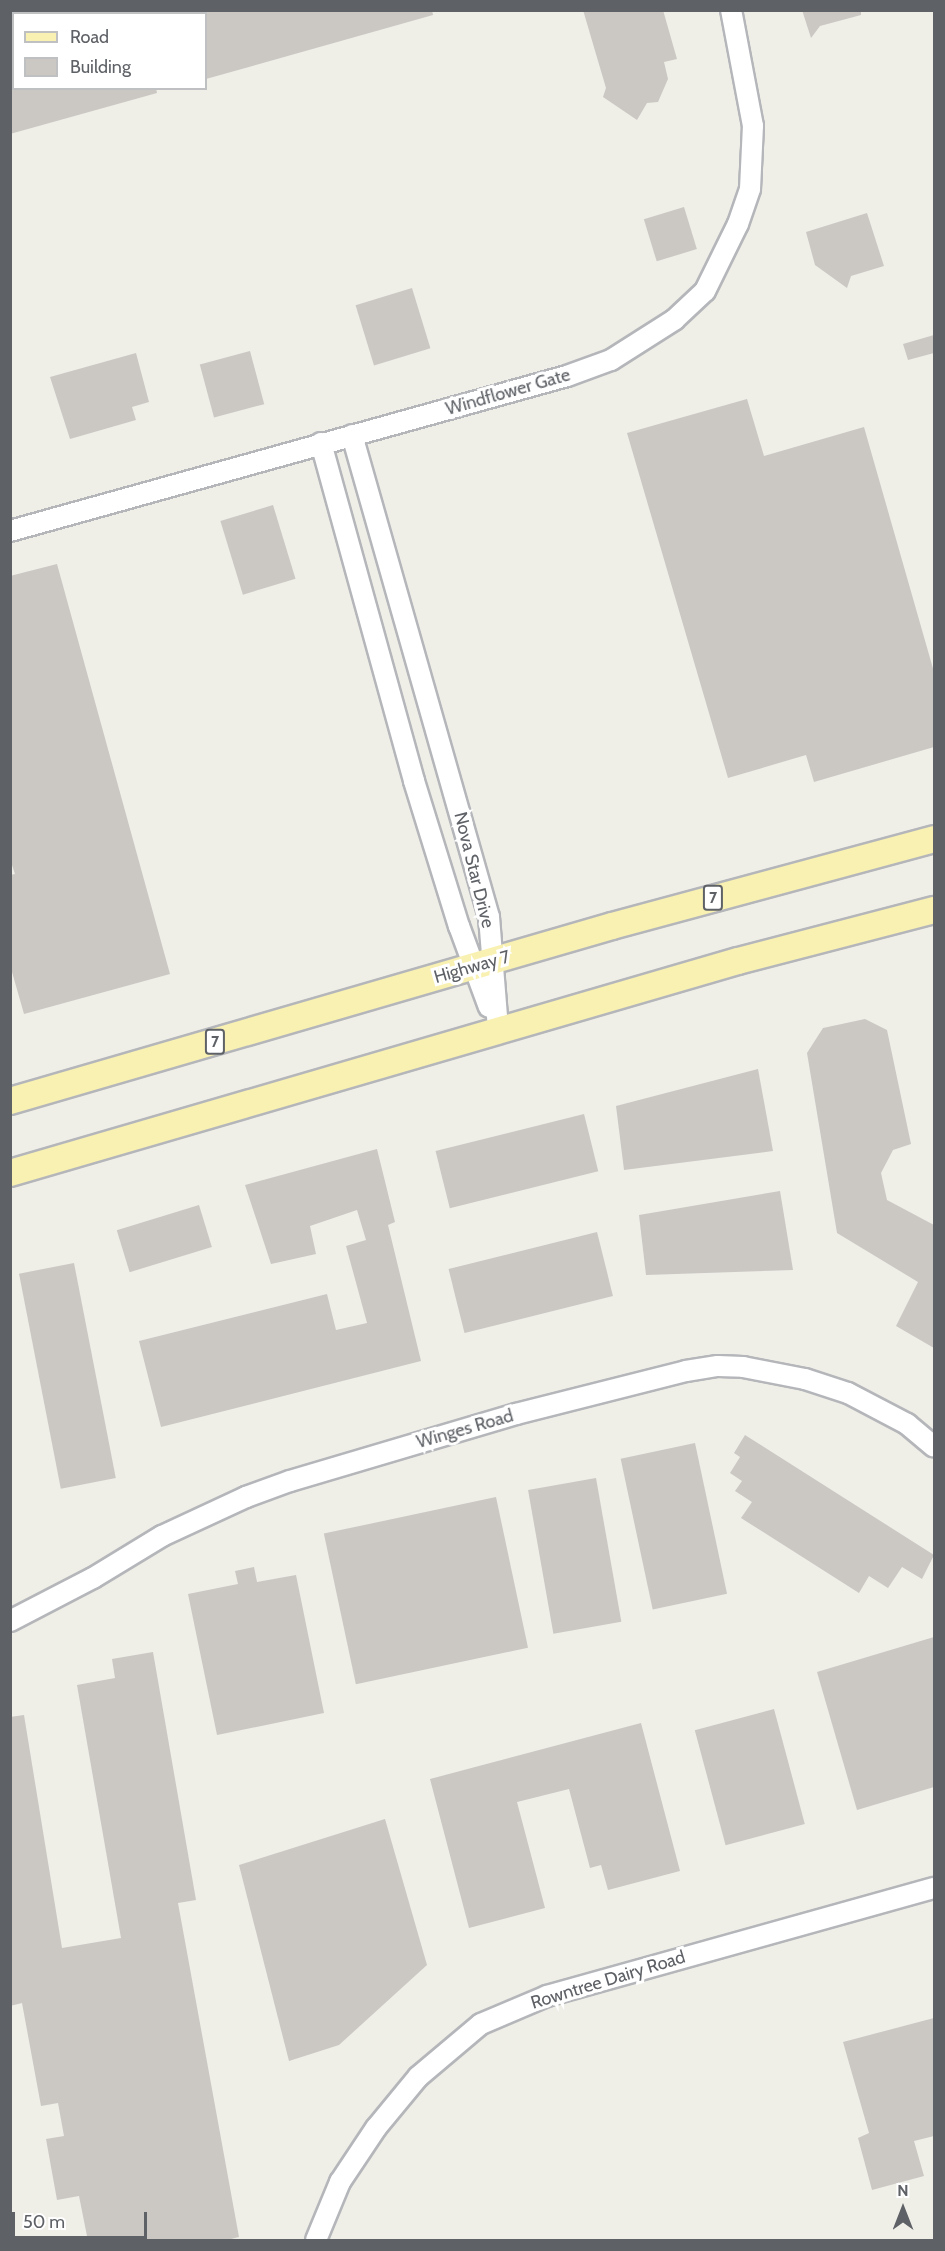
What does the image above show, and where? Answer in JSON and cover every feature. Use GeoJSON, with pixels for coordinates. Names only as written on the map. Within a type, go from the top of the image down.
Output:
{"type":"FeatureCollection","features":[{"type":"Feature","properties":{"kind":"main road","name":"Highway 7"},"geometry":{"type":"LineString","coordinates":[[10,1101],[483,963],[934,838]]}},
{"type":"Feature","properties":{"kind":"main road"},"geometry":{"type":"LineString","coordinates":[[10,1173],[738,961],[934,910]]}},
{"type":"Feature","properties":{"kind":"street","name":"Windflower Gate"},"geometry":{"type":"LineString","coordinates":[[10,531],[515,391],[611,360],[674,320],[705,291],[738,224],[750,189],[753,126],[731,10]]}},
{"type":"Feature","properties":{"kind":"street","name":"Nova Star Drive"},"geometry":{"type":"LineString","coordinates":[[352,435],[489,917],[483,963]]}},
{"type":"Feature","properties":{"kind":"street","name":"Nova Star Drive"},"geometry":{"type":"LineString","coordinates":[[321,443],[414,781],[483,963],[498,1030]]}},
{"type":"Feature","properties":{"kind":"street","name":"Winges Road"},"geometry":{"type":"LineString","coordinates":[[10,1622],[93,1578],[162,1536],[246,1497],[290,1481],[516,1414],[686,1371],[718,1366],[743,1367],[805,1379],[848,1393],[907,1424],[934,1447]]}},
{"type":"Feature","properties":{"kind":"street","name":"Rowntree Dairy Road"},"geometry":{"type":"LineString","coordinates":[[316,2241],[340,2182],[376,2128],[418,2078],[481,2024],[547,1996],[934,1888]]}},
{"type":"Feature","properties":{"kind":"building"},"geometry":{"type":"Polygon","coordinates":[[[206,10],[432,10],[433,15],[207,79],[206,10]]]}},
{"type":"Feature","properties":{"kind":"building"},"geometry":{"type":"Polygon","coordinates":[[[583,10],[663,10],[677,59],[664,62],[668,79],[658,102],[647,103],[637,120],[603,97],[606,88],[583,10]]]}},
{"type":"Feature","properties":{"kind":"building"},"geometry":{"type":"Polygon","coordinates":[[[802,10],[861,10],[861,15],[820,26],[811,38],[802,10]]]}},
{"type":"Feature","properties":{"kind":"building"},"geometry":{"type":"Polygon","coordinates":[[[10,88],[12,90],[156,90],[157,93],[10,134],[10,88]]]}},
{"type":"Feature","properties":{"kind":"building"},"geometry":{"type":"Polygon","coordinates":[[[684,207],[697,249],[657,261],[644,219],[684,207]]]}},
{"type":"Feature","properties":{"kind":"building"},"geometry":{"type":"Polygon","coordinates":[[[867,213],[884,266],[851,276],[847,288],[815,265],[806,232],[867,213]]]}},
{"type":"Feature","properties":{"kind":"building"},"geometry":{"type":"Polygon","coordinates":[[[412,288],[430,348],[374,365],[356,305],[412,288]]]}},
{"type":"Feature","properties":{"kind":"building"},"geometry":{"type":"Polygon","coordinates":[[[934,335],[934,353],[908,360],[903,344],[934,335]]]}},
{"type":"Feature","properties":{"kind":"building"},"geometry":{"type":"Polygon","coordinates":[[[250,351],[264,404],[214,418],[200,364],[250,351]]]}},
{"type":"Feature","properties":{"kind":"building"},"geometry":{"type":"Polygon","coordinates":[[[136,353],[149,402],[132,407],[136,420],[70,439],[50,377],[136,353]]]}},
{"type":"Feature","properties":{"kind":"building"},"geometry":{"type":"Polygon","coordinates":[[[747,399],[764,456],[864,427],[934,672],[934,747],[814,782],[806,755],[728,778],[627,433],[747,399]]]}},
{"type":"Feature","properties":{"kind":"building"},"geometry":{"type":"Polygon","coordinates":[[[273,505],[296,579],[243,595],[220,521],[273,505]]]}},
{"type":"Feature","properties":{"kind":"building"},"geometry":{"type":"Polygon","coordinates":[[[57,564],[170,974],[24,1014],[10,965],[10,875],[15,874],[10,859],[10,576],[57,564]]]}},
{"type":"Feature","properties":{"kind":"building"},"geometry":{"type":"Polygon","coordinates":[[[865,1019],[887,1030],[911,1144],[893,1150],[881,1173],[887,1200],[934,1225],[934,1348],[896,1326],[918,1282],[837,1233],[807,1053],[823,1028],[865,1019]]]}},
{"type":"Feature","properties":{"kind":"building"},"geometry":{"type":"Polygon","coordinates":[[[758,1069],[773,1151],[624,1170],[616,1106],[758,1069]]]}},
{"type":"Feature","properties":{"kind":"building"},"geometry":{"type":"Polygon","coordinates":[[[584,1114],[598,1171],[450,1208],[436,1151],[584,1114]]]}},
{"type":"Feature","properties":{"kind":"building"},"geometry":{"type":"Polygon","coordinates":[[[377,1149],[395,1222],[388,1225],[421,1361],[161,1427],[139,1341],[327,1294],[336,1330],[367,1323],[346,1246],[366,1240],[357,1210],[310,1226],[316,1254],[271,1264],[245,1185],[377,1149]]]}},
{"type":"Feature","properties":{"kind":"building"},"geometry":{"type":"Polygon","coordinates":[[[780,1191],[793,1270],[646,1275],[639,1215],[780,1191]]]}},
{"type":"Feature","properties":{"kind":"building"},"geometry":{"type":"Polygon","coordinates":[[[199,1205],[212,1247],[130,1272],[117,1230],[199,1205]]]}},
{"type":"Feature","properties":{"kind":"building"},"geometry":{"type":"Polygon","coordinates":[[[597,1232],[613,1296],[465,1333],[449,1269],[597,1232]]]}},
{"type":"Feature","properties":{"kind":"building"},"geometry":{"type":"Polygon","coordinates":[[[74,1263],[116,1478],[61,1489],[19,1274],[74,1263]]]}},
{"type":"Feature","properties":{"kind":"building"},"geometry":{"type":"Polygon","coordinates":[[[745,1435],[934,1555],[922,1579],[902,1567],[888,1588],[869,1576],[859,1593],[741,1518],[752,1502],[735,1491],[742,1481],[730,1473],[740,1457],[734,1453],[745,1435]]]}},
{"type":"Feature","properties":{"kind":"building"},"geometry":{"type":"Polygon","coordinates":[[[695,1443],[727,1594],[653,1609],[621,1459],[695,1443]]]}},
{"type":"Feature","properties":{"kind":"building"},"geometry":{"type":"Polygon","coordinates":[[[596,1478],[621,1622],[553,1634],[528,1490],[596,1478]]]}},
{"type":"Feature","properties":{"kind":"building"},"geometry":{"type":"Polygon","coordinates":[[[496,1497],[528,1648],[356,1684],[324,1534],[496,1497]]]}},
{"type":"Feature","properties":{"kind":"building"},"geometry":{"type":"Polygon","coordinates":[[[254,1567],[257,1582],[296,1575],[324,1713],[217,1735],[188,1594],[238,1584],[235,1571],[254,1567]]]}},
{"type":"Feature","properties":{"kind":"building"},"geometry":{"type":"Polygon","coordinates":[[[934,1637],[934,1787],[857,1810],[817,1672],[934,1637]]]}},
{"type":"Feature","properties":{"kind":"building"},"geometry":{"type":"Polygon","coordinates":[[[153,1652],[196,1900],[178,1903],[239,2237],[223,2241],[88,2241],[79,2196],[57,2200],[46,2139],[64,2136],[58,2103],[41,2106],[22,2003],[10,2006],[10,1717],[24,1715],[62,1948],[121,1938],[77,1685],[115,1678],[112,1659],[153,1652]]]}},
{"type":"Feature","properties":{"kind":"building"},"geometry":{"type":"Polygon","coordinates":[[[774,1709],[805,1824],[726,1845],[695,1730],[774,1709]]]}},
{"type":"Feature","properties":{"kind":"building"},"geometry":{"type":"Polygon","coordinates":[[[641,1723],[680,1871],[608,1890],[601,1865],[590,1868],[569,1789],[517,1802],[545,1908],[469,1928],[430,1779],[641,1723]]]}},
{"type":"Feature","properties":{"kind":"building"},"geometry":{"type":"Polygon","coordinates":[[[385,1819],[427,1965],[339,2045],[289,2061],[239,1865],[385,1819]]]}},
{"type":"Feature","properties":{"kind":"building"},"geometry":{"type":"Polygon","coordinates":[[[934,2018],[934,2136],[914,2141],[924,2176],[872,2190],[858,2138],[869,2133],[843,2042],[934,2018]]]}}]}
